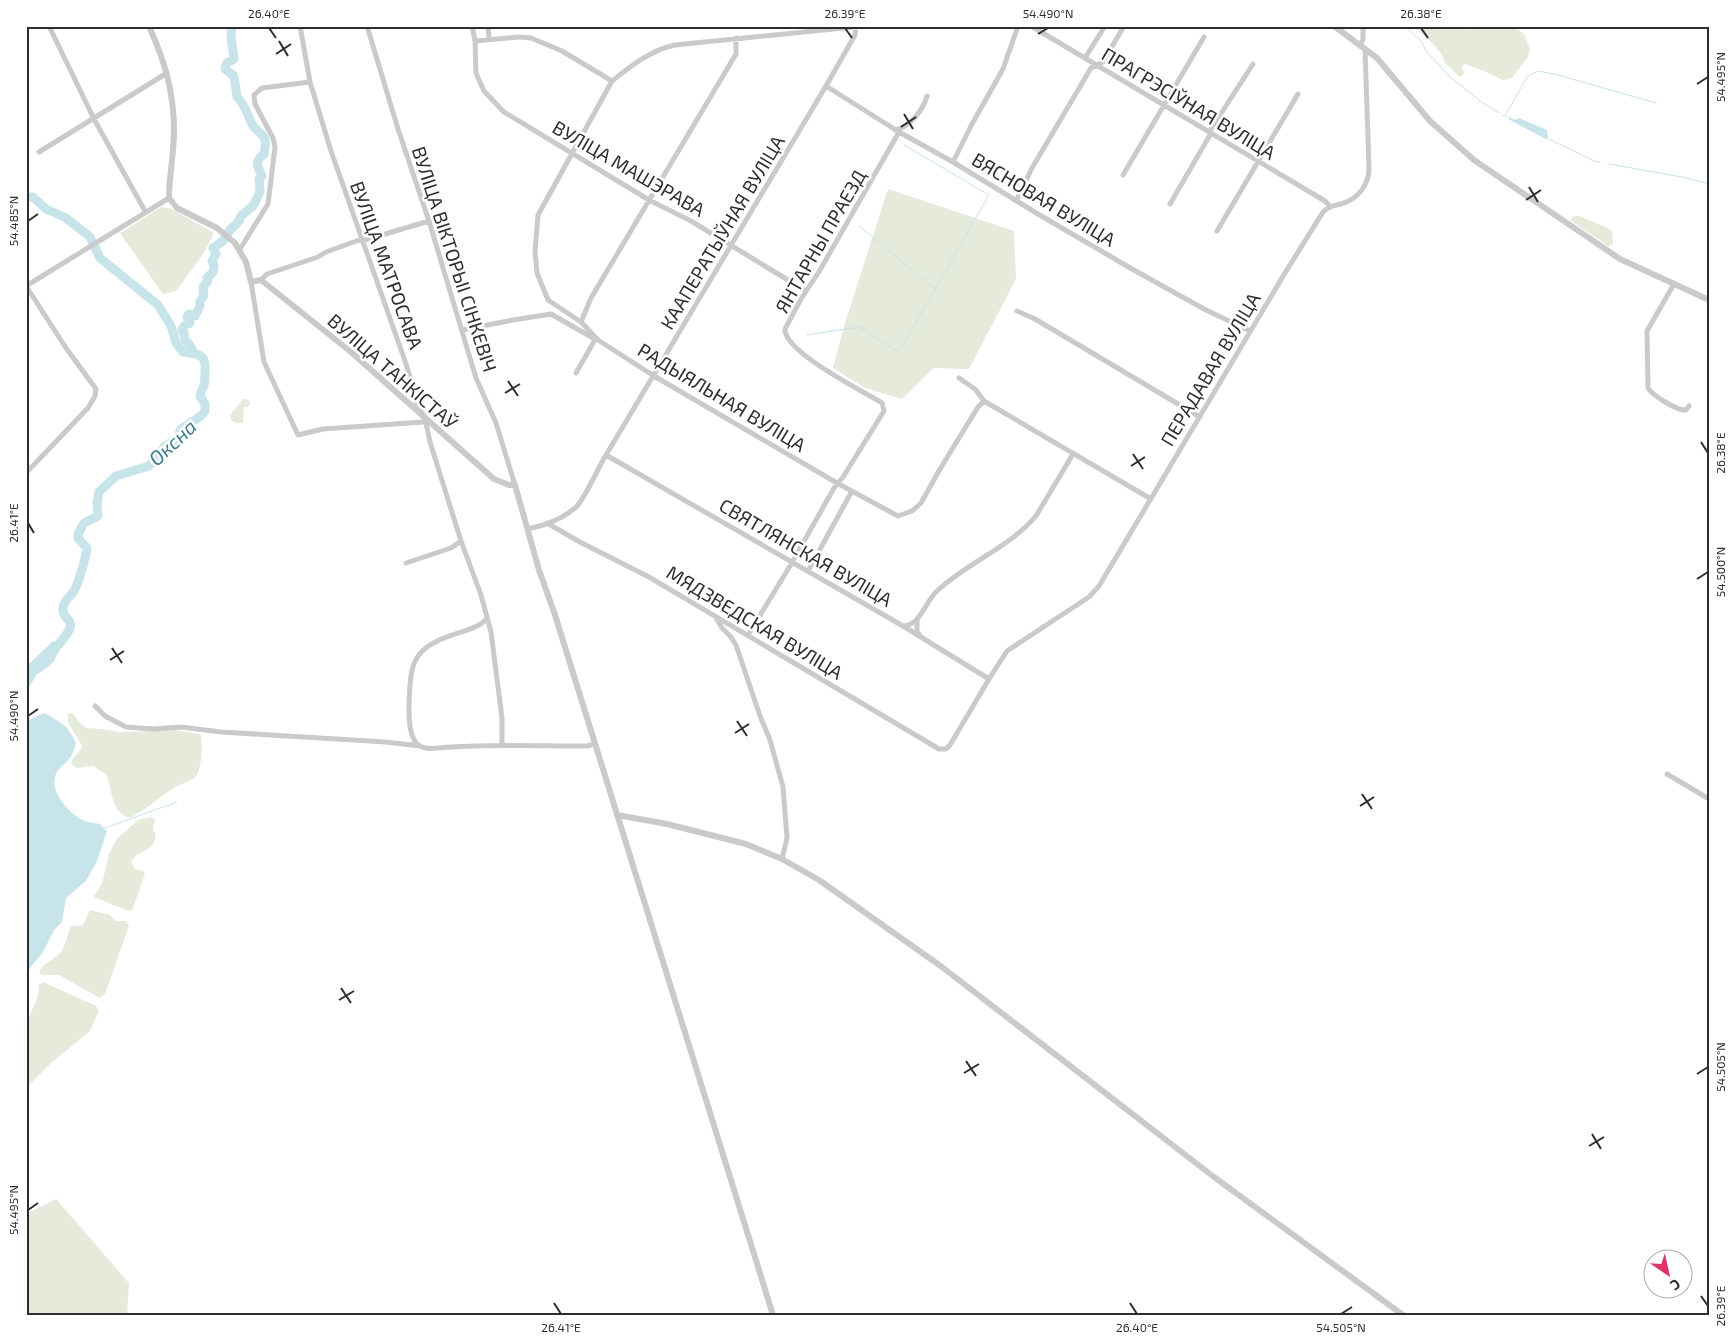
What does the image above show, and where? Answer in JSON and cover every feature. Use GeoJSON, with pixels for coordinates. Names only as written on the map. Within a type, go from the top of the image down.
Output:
{"type":"FeatureCollection","features":[{"type":"Feature","properties":{"kind":"street"},"geometry":{"type":"LineString","coordinates":[[49,26],[94,119],[145,211]]}},
{"type":"Feature","properties":{"kind":"street"},"geometry":{"type":"LineString","coordinates":[[149,26],[168,73],[174,110],[170,198],[177,208],[217,228],[240,249],[246,262],[251,282],[264,362],[298,435],[323,429],[423,422],[425,418]]}},
{"type":"Feature","properties":{"kind":"street","name":"ВУЛІЦА МАТРОСАВА"},"geometry":{"type":"LineString","coordinates":[[300,26],[310,82],[331,151],[405,361],[415,401],[425,418],[430,442],[491,632],[502,718],[502,745]]}},
{"type":"Feature","properties":{"kind":"street","name":"ВУЛІЦА ВІКТОРЫІ СІНКЕВІЧ"},"geometry":{"type":"LineString","coordinates":[[367,26],[398,130],[429,221],[476,378],[496,423],[594,744],[774,1315]]}},
{"type":"Feature","properties":{"kind":"street","name":"ВУЛІЦА МАШЭРАВА"},"geometry":{"type":"LineString","coordinates":[[472,26],[475,42],[476,74],[484,91],[509,115],[649,200],[692,221],[806,291]]}},
{"type":"Feature","properties":{"kind":"street"},"geometry":{"type":"LineString","coordinates":[[488,26],[489,39]]}},
{"type":"Feature","properties":{"kind":"street"},"geometry":{"type":"LineString","coordinates":[[551,314],[537,273],[535,252],[536,223],[541,207],[612,81],[644,57],[660,49],[676,45],[864,26]]}},
{"type":"Feature","properties":{"kind":"street"},"geometry":{"type":"LineString","coordinates":[[953,162],[1003,69],[1018,26]]}},
{"type":"Feature","properties":{"kind":"street","name":"ПРАГРЭСІЎНАЯ ВУЛІЦА"},"geometry":{"type":"LineString","coordinates":[[1031,26],[1211,132],[1325,201],[1330,206]]}},
{"type":"Feature","properties":{"kind":"street"},"geometry":{"type":"LineString","coordinates":[[1085,58],[1105,26]]}},
{"type":"Feature","properties":{"kind":"street"},"geometry":{"type":"LineString","coordinates":[[1016,201],[1032,168],[1091,68],[1103,62],[1124,26]]}},
{"type":"Feature","properties":{"kind":"street"},"geometry":{"type":"LineString","coordinates":[[1334,26],[1377,58],[1387,68],[1411,101],[1469,156],[1620,259],[1709,300]]}},
{"type":"Feature","properties":{"kind":"street"},"geometry":{"type":"LineString","coordinates":[[1330,206],[1350,200],[1363,189],[1369,178],[1362,48],[1364,26]]}},
{"type":"Feature","properties":{"kind":"street","name":"КААПЕРАТЫЎНАЯ ВУЛІЦА"},"geometry":{"type":"LineString","coordinates":[[528,529],[547,524],[568,513],[576,507],[584,496],[606,455],[826,86],[855,35],[856,27]]}},
{"type":"Feature","properties":{"kind":"street"},"geometry":{"type":"LineString","coordinates":[[1122,175],[1204,36]]}},
{"type":"Feature","properties":{"kind":"street"},"geometry":{"type":"LineString","coordinates":[[475,42],[489,39],[499,40],[526,37],[542,41],[612,81]]}},
{"type":"Feature","properties":{"kind":"street"},"geometry":{"type":"LineString","coordinates":[[568,323],[579,321],[736,54],[736,38]]}},
{"type":"Feature","properties":{"kind":"street"},"geometry":{"type":"LineString","coordinates":[[1170,204],[1253,64]]}},
{"type":"Feature","properties":{"kind":"street"},"geometry":{"type":"LineString","coordinates":[[39,152],[168,73]]}},
{"type":"Feature","properties":{"kind":"street"},"geometry":{"type":"LineString","coordinates":[[240,249],[268,204],[275,147],[273,138],[255,104],[254,95],[262,88],[310,82]]}},
{"type":"Feature","properties":{"kind":"street","name":"ВЯСНОВАЯ ВУЛІЦА"},"geometry":{"type":"LineString","coordinates":[[826,86],[897,131],[953,162],[1016,201],[1204,309],[1250,331]]}},
{"type":"Feature","properties":{"kind":"street"},"geometry":{"type":"LineString","coordinates":[[1217,230],[1298,94]]}},
{"type":"Feature","properties":{"kind":"street"},"geometry":{"type":"LineString","coordinates":[[897,131],[907,125],[925,103],[928,96]]}},
{"type":"Feature","properties":{"kind":"street","name":"ЯНТАРНЫ ПРАЕЗД"},"geometry":{"type":"LineString","coordinates":[[837,483],[882,415],[884,407],[880,401],[814,362],[786,337],[785,329],[838,240],[897,131]]}},
{"type":"Feature","properties":{"kind":"street"},"geometry":{"type":"LineString","coordinates":[[26,473],[88,408],[95,396],[96,389],[66,348],[26,286],[145,211],[170,198]]}},
{"type":"Feature","properties":{"kind":"street","name":"ПЕРАДАВАЯ ВУЛІЦА"},"geometry":{"type":"LineString","coordinates":[[946,749],[1003,655],[1012,647],[1077,605],[1094,591],[1250,331],[1323,212],[1330,206]]}},
{"type":"Feature","properties":{"kind":"street"},"geometry":{"type":"LineString","coordinates":[[251,282],[261,280],[267,274],[318,257],[326,252],[429,221]]}},
{"type":"Feature","properties":{"kind":"street","name":"ВУЛІЦА ТАНКІСТАЎ"},"geometry":{"type":"LineString","coordinates":[[261,280],[352,352],[494,479],[502,483],[515,485]]}},
{"type":"Feature","properties":{"kind":"street"},"geometry":{"type":"LineString","coordinates":[[1674,284],[1647,331],[1648,388],[1652,393],[1679,410],[1686,410],[1689,406]]}},
{"type":"Feature","properties":{"kind":"street","name":"РАДЫЯЛЬНАЯ ВУЛІЦА"},"geometry":{"type":"LineString","coordinates":[[546,297],[550,302],[579,321],[596,338],[654,376],[895,515],[902,516],[912,511],[921,503],[973,415],[984,401]]}},
{"type":"Feature","properties":{"kind":"street"},"geometry":{"type":"LineString","coordinates":[[1017,311],[1036,319],[1200,417]]}},
{"type":"Feature","properties":{"kind":"street"},"geometry":{"type":"LineString","coordinates":[[462,330],[551,314],[596,338],[576,373]]}},
{"type":"Feature","properties":{"kind":"street"},"geometry":{"type":"LineString","coordinates":[[959,378],[975,389],[984,401],[1151,498]]}},
{"type":"Feature","properties":{"kind":"street"},"geometry":{"type":"LineString","coordinates":[[903,626],[917,620],[924,607],[937,591],[974,563],[1005,544],[1030,523],[1073,454]]}},
{"type":"Feature","properties":{"kind":"street","name":"СВЯТЛЯНСКАЯ ВУЛІЦА"},"geometry":{"type":"LineString","coordinates":[[606,455],[903,626],[988,679]]}},
{"type":"Feature","properties":{"kind":"street"},"geometry":{"type":"LineString","coordinates":[[748,635],[793,562],[837,483]]}},
{"type":"Feature","properties":{"kind":"street"},"geometry":{"type":"LineString","coordinates":[[808,571],[852,491]]}},
{"type":"Feature","properties":{"kind":"street","name":"МЯДЗВЕДСКАЯ ВУЛІЦА"},"geometry":{"type":"LineString","coordinates":[[547,524],[649,577],[939,749],[946,749]]}},
{"type":"Feature","properties":{"kind":"street"},"geometry":{"type":"LineString","coordinates":[[406,563],[451,548],[461,541]]}},
{"type":"Feature","properties":{"kind":"street"},"geometry":{"type":"LineString","coordinates":[[715,616],[736,645],[770,740],[781,777],[788,833],[782,859]]}},
{"type":"Feature","properties":{"kind":"street"},"geometry":{"type":"LineString","coordinates":[[418,744],[410,721],[410,701],[413,667],[418,655],[438,641],[480,625],[487,618]]}},
{"type":"Feature","properties":{"kind":"street"},"geometry":{"type":"LineString","coordinates":[[917,620],[917,631],[920,636]]}},
{"type":"Feature","properties":{"kind":"street"},"geometry":{"type":"LineString","coordinates":[[95,706],[105,716],[126,727],[154,729],[181,727],[221,732],[418,744],[435,748],[502,745],[587,746],[594,744]]}},
{"type":"Feature","properties":{"kind":"street"},"geometry":{"type":"LineString","coordinates":[[1667,774],[1709,799]]}},
{"type":"Feature","properties":{"kind":"street"},"geometry":{"type":"LineString","coordinates":[[617,815],[746,844],[782,859],[819,880],[942,966],[1235,1192],[1403,1315]]}},
{"type":"Feature","properties":{"kind":"shaded area"},"geometry":{"type":"Polygon","coordinates":[[[1414,26],[1444,26],[1469,30],[1466,26],[1482,26],[1485,29],[1513,26],[1524,34],[1530,49],[1528,57],[1512,78],[1503,80],[1465,64],[1462,66],[1464,74],[1460,77],[1445,63],[1441,53],[1434,45],[1414,26]]]}},
{"type":"Feature","properties":{"kind":"shaded area"},"geometry":{"type":"Polygon","coordinates":[[[888,189],[1014,231],[1016,279],[969,369],[933,368],[902,399],[865,388],[833,368],[845,323],[888,189]]]}},
{"type":"Feature","properties":{"kind":"shaded area"},"geometry":{"type":"Polygon","coordinates":[[[161,207],[172,209],[214,233],[202,256],[176,291],[163,294],[120,233],[161,207]]]}},
{"type":"Feature","properties":{"kind":"shaded area"},"geometry":{"type":"Polygon","coordinates":[[[1574,216],[1579,216],[1610,229],[1612,231],[1613,244],[1608,246],[1570,220],[1574,216]]]}},
{"type":"Feature","properties":{"kind":"shaded area"},"geometry":{"type":"Polygon","coordinates":[[[243,399],[247,399],[250,402],[248,407],[244,407],[243,423],[237,423],[232,420],[230,415],[243,399]]]}},
{"type":"Feature","properties":{"kind":"shaded area"},"geometry":{"type":"Polygon","coordinates":[[[72,713],[87,728],[120,732],[175,730],[200,734],[201,755],[198,772],[194,778],[172,789],[130,818],[115,806],[106,774],[93,766],[77,768],[71,764],[82,746],[68,722],[68,714],[72,713]]]}},
{"type":"Feature","properties":{"kind":"shaded area"},"geometry":{"type":"Polygon","coordinates":[[[151,817],[155,820],[153,828],[155,840],[150,847],[133,858],[131,862],[135,869],[143,871],[145,874],[132,910],[129,911],[96,898],[94,896],[102,884],[109,854],[116,840],[138,820],[151,817]]]}},
{"type":"Feature","properties":{"kind":"shaded area"},"geometry":{"type":"Polygon","coordinates":[[[90,910],[110,915],[115,921],[126,921],[129,926],[105,994],[100,998],[59,975],[43,975],[39,973],[43,967],[60,953],[71,926],[83,925],[90,910]]]}},
{"type":"Feature","properties":{"kind":"shaded area"},"geometry":{"type":"Polygon","coordinates":[[[43,982],[96,1006],[99,1011],[90,1031],[50,1064],[26,1088],[26,1024],[38,996],[39,985],[43,982]]]}},
{"type":"Feature","properties":{"kind":"shaded area"},"geometry":{"type":"Polygon","coordinates":[[[56,1199],[129,1283],[127,1315],[26,1315],[26,1214],[56,1199]]]}},
{"type":"Feature","properties":{"kind":"water"},"geometry":{"type":"Polygon","coordinates":[[[1509,117],[1516,120],[1519,118],[1547,130],[1548,137],[1546,139],[1508,119],[1509,117]]]}},
{"type":"Feature","properties":{"kind":"water"},"geometry":{"type":"Polygon","coordinates":[[[53,641],[62,643],[54,661],[36,675],[26,693],[26,667],[53,641]]]}},
{"type":"Feature","properties":{"kind":"water"},"geometry":{"type":"Polygon","coordinates":[[[44,713],[64,726],[71,733],[76,743],[71,756],[59,769],[55,777],[54,784],[59,798],[76,816],[88,822],[100,824],[107,831],[97,861],[86,881],[66,898],[62,922],[54,930],[43,952],[30,968],[26,979],[26,719],[28,720],[44,713]]]}},
{"type":"Feature","properties":{"kind":"waterway"},"geometry":{"type":"LineString","coordinates":[[195,354],[185,340],[182,330],[184,326],[190,323],[187,317],[189,314],[195,316],[200,306],[200,301],[204,296],[203,287],[208,281],[207,278],[213,272],[214,266],[212,261],[216,254],[213,248],[223,241],[241,216],[253,206],[260,192],[259,179],[262,176],[257,162],[264,154],[265,138],[252,124],[244,106],[237,97],[234,76],[225,69],[227,63],[234,59],[231,38],[232,26]]}},
{"type":"Feature","properties":{"kind":"waterway"},"geometry":{"type":"LineString","coordinates":[[1405,26],[1420,40],[1427,52],[1448,75],[1480,101],[1499,113]]}},
{"type":"Feature","properties":{"kind":"waterway"},"geometry":{"type":"LineString","coordinates":[[1505,116],[1527,77],[1538,71],[1656,103]]}},
{"type":"Feature","properties":{"kind":"waterway"},"geometry":{"type":"LineString","coordinates":[[1502,115],[1506,117]]}},
{"type":"Feature","properties":{"kind":"waterway"},"geometry":{"type":"LineString","coordinates":[[1547,138],[1594,161],[1600,162]]}},
{"type":"Feature","properties":{"kind":"waterway"},"geometry":{"type":"LineString","coordinates":[[807,335],[859,327],[899,352],[989,195],[904,145]]}},
{"type":"Feature","properties":{"kind":"waterway"},"geometry":{"type":"LineString","coordinates":[[1609,164],[1682,177],[1709,184]]}},
{"type":"Feature","properties":{"kind":"waterway","name":"Оксна"},"geometry":{"type":"LineString","coordinates":[[26,197],[33,197],[46,209],[66,218],[90,237],[100,258],[158,305],[171,326],[176,343],[183,352],[201,356],[205,362],[204,384],[200,393],[205,404],[205,411],[201,416],[181,429],[177,439],[165,446],[149,466],[116,476],[99,492],[97,503],[98,516],[84,523],[78,534],[78,538],[87,548],[77,585],[63,606],[63,613],[71,625],[70,629],[53,652]]}},
{"type":"Feature","properties":{"kind":"waterway"},"geometry":{"type":"LineString","coordinates":[[859,226],[935,289]]}},
{"type":"Feature","properties":{"kind":"waterway"},"geometry":{"type":"LineString","coordinates":[[105,828],[177,802]]}}]}
